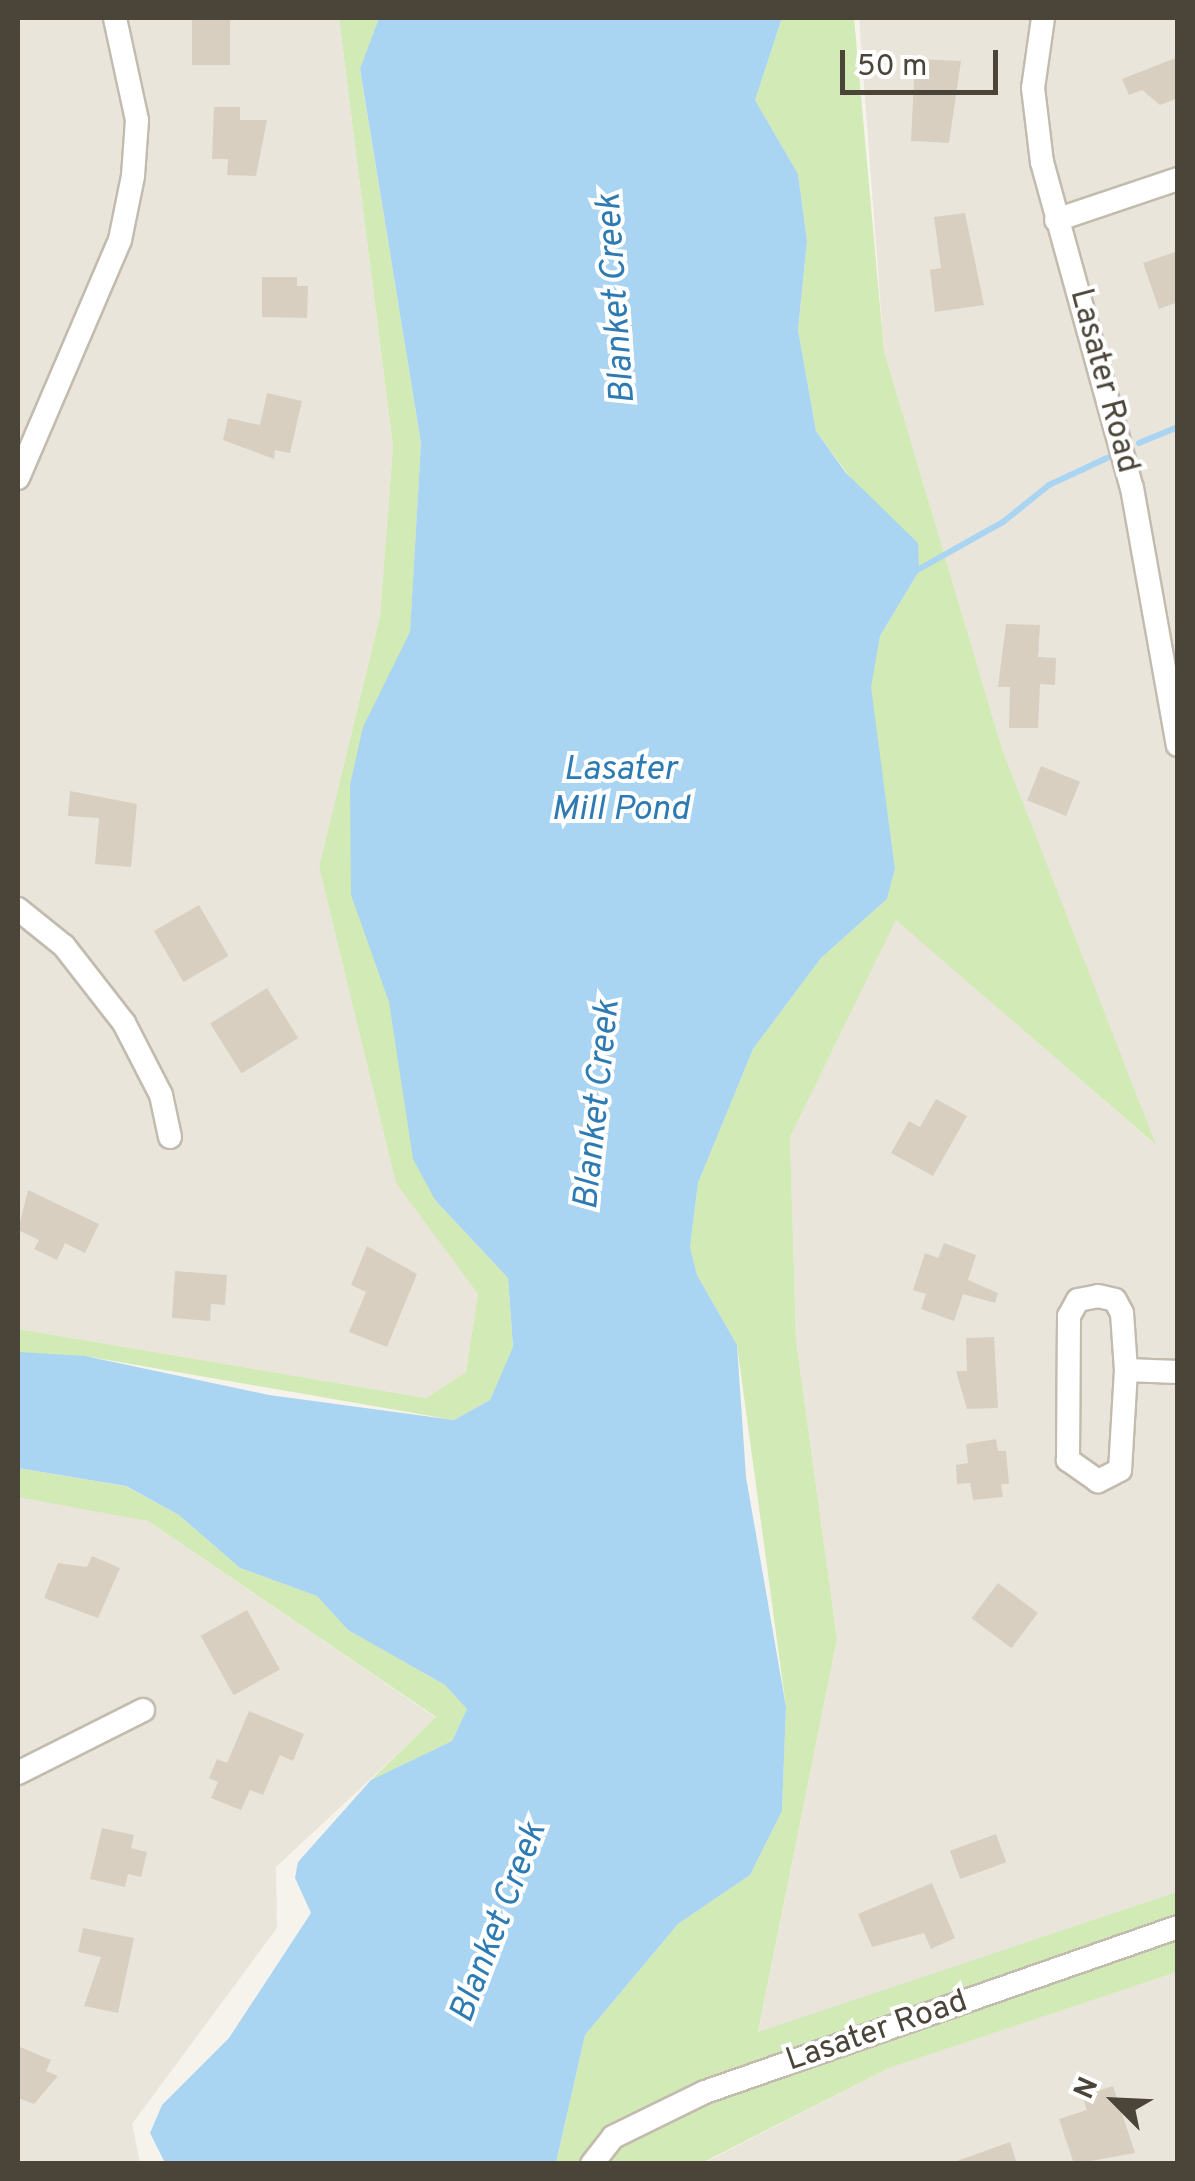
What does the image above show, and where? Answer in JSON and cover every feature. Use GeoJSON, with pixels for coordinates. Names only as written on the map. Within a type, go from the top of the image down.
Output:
{"type":"FeatureCollection","features":[{"type":"Feature","properties":{"kind":"street"},"geometry":{"type":"LineString","coordinates":[[18,478],[120,240],[130,192],[137,120],[114,18]]}},
{"type":"Feature","properties":{"kind":"street","name":"Lasater Road"},"geometry":{"type":"LineString","coordinates":[[1042,18],[1034,102],[1056,220],[1132,488],[1176,732]]}},
{"type":"Feature","properties":{"kind":"street"},"geometry":{"type":"LineString","coordinates":[[1056,220],[1178,179]]}},
{"type":"Feature","properties":{"kind":"street"},"geometry":{"type":"LineString","coordinates":[[18,909],[64,946],[124,1023],[161,1094],[170,1136]]}},
{"type":"Feature","properties":{"kind":"street"},"geometry":{"type":"LineString","coordinates":[[1078,1300],[1115,1300],[1126,1370],[1120,1470],[1098,1481],[1084,1478],[1068,1460],[1070,1316],[1078,1300]]}},
{"type":"Feature","properties":{"kind":"street"},"geometry":{"type":"LineString","coordinates":[[1126,1370],[1178,1372]]}},
{"type":"Feature","properties":{"kind":"street"},"geometry":{"type":"LineString","coordinates":[[18,1773],[144,1710]]}},
{"type":"Feature","properties":{"kind":"street","name":"Lasater Road"},"geometry":{"type":"LineString","coordinates":[[592,2164],[613,2137],[706,2092],[1178,1927]]}},
{"type":"Feature","properties":{"kind":"shaded area"},"geometry":{"type":"Polygon","coordinates":[[[18,18],[339,18],[393,447],[380,616],[319,867],[396,1182],[478,1294],[466,1372],[426,1398],[18,1329],[18,18]]]}},
{"type":"Feature","properties":{"kind":"shaded area"},"geometry":{"type":"Polygon","coordinates":[[[859,18],[1177,18],[1177,1892],[758,2033],[837,1639],[796,1340],[790,1137],[896,919],[1153,1143],[1002,749],[884,351],[859,18]]]}},
{"type":"Feature","properties":{"kind":"shaded area"},"geometry":{"type":"Polygon","coordinates":[[[18,1494],[148,1521],[436,1718],[276,1867],[277,1928],[132,2124],[140,2163],[18,2163],[18,1494]]]}},
{"type":"Feature","properties":{"kind":"shaded area"},"geometry":{"type":"Polygon","coordinates":[[[1177,1972],[1177,2163],[702,2164],[889,2068],[1177,1972]]]}},
{"type":"Feature","properties":{"kind":"green space"},"geometry":{"type":"Polygon","coordinates":[[[339,18],[379,18],[360,70],[421,443],[389,1002],[435,1200],[508,1278],[513,1348],[490,1400],[454,1420],[85,1356],[18,1359],[18,1329],[426,1398],[466,1372],[478,1294],[396,1183],[319,867],[380,616],[393,447],[339,18]]]}},
{"type":"Feature","properties":{"kind":"green space"},"geometry":{"type":"Polygon","coordinates":[[[782,18],[854,18],[884,351],[1002,749],[1156,1145],[896,920],[790,1137],[796,1340],[837,1639],[758,2032],[1177,1892],[1177,1972],[889,2068],[702,2163],[556,2164],[585,2035],[678,1924],[750,1875],[782,1811],[786,1707],[737,1345],[697,1275],[690,1247],[698,1183],[753,1049],[821,958],[887,899],[895,869],[870,687],[880,636],[919,571],[816,431],[798,330],[807,241],[798,174],[755,100],[782,18]]]}},
{"type":"Feature","properties":{"kind":"green space"},"geometry":{"type":"Polygon","coordinates":[[[18,1468],[125,1486],[179,1515],[240,1568],[317,1596],[348,1630],[445,1685],[467,1709],[452,1741],[371,1780],[436,1717],[148,1521],[18,1497],[18,1468]]]}},
{"type":"Feature","properties":{"kind":"water","name":"Lasater Mill Pond"},"geometry":{"type":"Polygon","coordinates":[[[379,18],[782,18],[755,100],[798,174],[807,241],[798,330],[816,431],[846,473],[918,543],[919,571],[880,636],[871,687],[895,869],[887,899],[821,958],[753,1049],[698,1183],[690,1247],[697,1275],[737,1345],[746,1477],[786,1707],[782,1811],[750,1875],[678,1924],[585,2035],[556,2163],[165,2163],[150,2133],[162,2105],[229,2038],[311,1913],[295,1878],[298,1862],[371,1780],[452,1741],[467,1709],[445,1685],[348,1630],[317,1596],[240,1568],[179,1515],[126,1486],[18,1468],[18,1352],[85,1356],[269,1395],[454,1420],[490,1400],[513,1347],[508,1278],[435,1200],[413,1159],[389,1002],[351,895],[350,785],[363,727],[410,632],[421,443],[360,69],[379,18]]]}},
{"type":"Feature","properties":{"kind":"building"},"geometry":{"type":"Polygon","coordinates":[[[192,18],[230,18],[230,65],[192,65],[192,18]]]}},
{"type":"Feature","properties":{"kind":"building"},"geometry":{"type":"Polygon","coordinates":[[[1178,57],[1178,98],[1160,105],[1142,90],[1129,95],[1122,79],[1178,57]]]}},
{"type":"Feature","properties":{"kind":"building"},"geometry":{"type":"Polygon","coordinates":[[[915,59],[961,61],[949,143],[911,141],[915,59]]]}},
{"type":"Feature","properties":{"kind":"building"},"geometry":{"type":"Polygon","coordinates":[[[214,107],[240,107],[240,120],[267,120],[256,176],[227,175],[228,159],[212,159],[214,107]]]}},
{"type":"Feature","properties":{"kind":"building"},"geometry":{"type":"Polygon","coordinates":[[[965,213],[984,305],[935,312],[930,270],[941,268],[934,217],[965,213]]]}},
{"type":"Feature","properties":{"kind":"building"},"geometry":{"type":"Polygon","coordinates":[[[1178,251],[1178,302],[1159,309],[1143,263],[1178,251]]]}},
{"type":"Feature","properties":{"kind":"building"},"geometry":{"type":"Polygon","coordinates":[[[262,277],[297,277],[297,286],[308,286],[307,318],[262,317],[262,277]]]}},
{"type":"Feature","properties":{"kind":"building"},"geometry":{"type":"Polygon","coordinates":[[[267,393],[302,401],[290,453],[275,450],[274,459],[223,440],[228,418],[260,425],[267,393]]]}},
{"type":"Feature","properties":{"kind":"building"},"geometry":{"type":"Polygon","coordinates":[[[1006,624],[1040,625],[1038,657],[1056,658],[1055,685],[1040,684],[1038,728],[1009,728],[1010,687],[998,687],[1006,624]]]}},
{"type":"Feature","properties":{"kind":"building"},"geometry":{"type":"Polygon","coordinates":[[[1041,766],[1080,782],[1066,816],[1027,800],[1041,766]]]}},
{"type":"Feature","properties":{"kind":"building"},"geometry":{"type":"Polygon","coordinates":[[[70,791],[137,804],[131,867],[95,864],[99,818],[68,816],[70,791]]]}},
{"type":"Feature","properties":{"kind":"building"},"geometry":{"type":"Polygon","coordinates":[[[199,905],[228,956],[183,982],[154,931],[199,905]]]}},
{"type":"Feature","properties":{"kind":"building"},"geometry":{"type":"Polygon","coordinates":[[[267,988],[298,1038],[241,1074],[210,1024],[267,988]]]}},
{"type":"Feature","properties":{"kind":"building"},"geometry":{"type":"Polygon","coordinates":[[[936,1099],[967,1116],[933,1176],[891,1153],[909,1121],[920,1127],[936,1099]]]}},
{"type":"Feature","properties":{"kind":"building"},"geometry":{"type":"Polygon","coordinates":[[[28,1190],[99,1224],[85,1253],[65,1243],[57,1260],[34,1249],[39,1240],[18,1230],[28,1190]]]}},
{"type":"Feature","properties":{"kind":"building"},"geometry":{"type":"Polygon","coordinates":[[[944,1243],[976,1255],[968,1280],[998,1293],[995,1303],[963,1294],[954,1321],[921,1309],[926,1294],[913,1290],[925,1253],[938,1258],[944,1243]]]}},
{"type":"Feature","properties":{"kind":"building"},"geometry":{"type":"Polygon","coordinates":[[[367,1246],[417,1274],[387,1347],[349,1332],[366,1292],[351,1285],[367,1246]]]}},
{"type":"Feature","properties":{"kind":"building"},"geometry":{"type":"Polygon","coordinates":[[[175,1271],[227,1275],[225,1305],[211,1304],[210,1321],[172,1318],[175,1271]]]}},
{"type":"Feature","properties":{"kind":"building"},"geometry":{"type":"Polygon","coordinates":[[[994,1337],[998,1408],[967,1409],[956,1371],[967,1371],[966,1338],[994,1337]]]}},
{"type":"Feature","properties":{"kind":"building"},"geometry":{"type":"Polygon","coordinates":[[[996,1439],[998,1451],[1006,1451],[1009,1484],[1001,1484],[1003,1497],[973,1500],[970,1483],[957,1484],[956,1465],[968,1463],[966,1444],[996,1439]]]}},
{"type":"Feature","properties":{"kind":"building"},"geometry":{"type":"Polygon","coordinates":[[[92,1556],[120,1568],[98,1618],[44,1598],[58,1563],[87,1567],[92,1556]]]}},
{"type":"Feature","properties":{"kind":"building"},"geometry":{"type":"Polygon","coordinates":[[[998,1583],[1038,1613],[1011,1648],[972,1618],[998,1583]]]}},
{"type":"Feature","properties":{"kind":"building"},"geometry":{"type":"Polygon","coordinates":[[[247,1610],[280,1669],[234,1695],[201,1636],[247,1610]]]}},
{"type":"Feature","properties":{"kind":"building"},"geometry":{"type":"Polygon","coordinates":[[[249,1711],[304,1734],[293,1761],[280,1755],[263,1795],[250,1790],[241,1810],[211,1798],[218,1782],[209,1778],[217,1759],[227,1763],[249,1711]]]}},
{"type":"Feature","properties":{"kind":"building"},"geometry":{"type":"Polygon","coordinates":[[[102,1828],[134,1835],[131,1848],[147,1852],[141,1877],[128,1874],[125,1887],[90,1879],[102,1828]]]}},
{"type":"Feature","properties":{"kind":"building"},"geometry":{"type":"Polygon","coordinates":[[[996,1834],[1006,1862],[960,1879],[950,1851],[996,1834]]]}},
{"type":"Feature","properties":{"kind":"building"},"geometry":{"type":"Polygon","coordinates":[[[932,1883],[955,1938],[931,1949],[924,1933],[872,1947],[858,1914],[932,1883]]]}},
{"type":"Feature","properties":{"kind":"building"},"geometry":{"type":"Polygon","coordinates":[[[83,1928],[134,1938],[118,2013],[84,2006],[101,1957],[78,1952],[83,1928]]]}},
{"type":"Feature","properties":{"kind":"building"},"geometry":{"type":"Polygon","coordinates":[[[18,2046],[51,2060],[46,2071],[58,2076],[34,2104],[18,2098],[18,2046]]]}},
{"type":"Feature","properties":{"kind":"building"},"geometry":{"type":"Polygon","coordinates":[[[1113,2086],[1135,2153],[1074,2164],[1059,2119],[1087,2110],[1082,2096],[1113,2086]]]}},
{"type":"Feature","properties":{"kind":"building"},"geometry":{"type":"Polygon","coordinates":[[[1010,2142],[1017,2164],[957,2164],[957,2161],[1010,2142]]]}},
{"type":"Feature","properties":{"kind":"waterway"},"geometry":{"type":"LineString","coordinates":[[1139,443],[1178,427]]}},
{"type":"Feature","properties":{"kind":"waterway"},"geometry":{"type":"LineString","coordinates":[[912,573],[1003,522],[1049,485],[1107,458]]}},
{"type":"Feature","properties":{"kind":"water label","name":"Blanket Creek"},"geometry":{"type":"Point","coordinates":[617,299]}},
{"type":"Feature","properties":{"kind":"water label","name":"Blanket Creek"},"geometry":{"type":"Point","coordinates":[598,1105]}},
{"type":"Feature","properties":{"kind":"water label","name":"Blanket Creek"},"geometry":{"type":"Point","coordinates":[499,1923]}}]}
